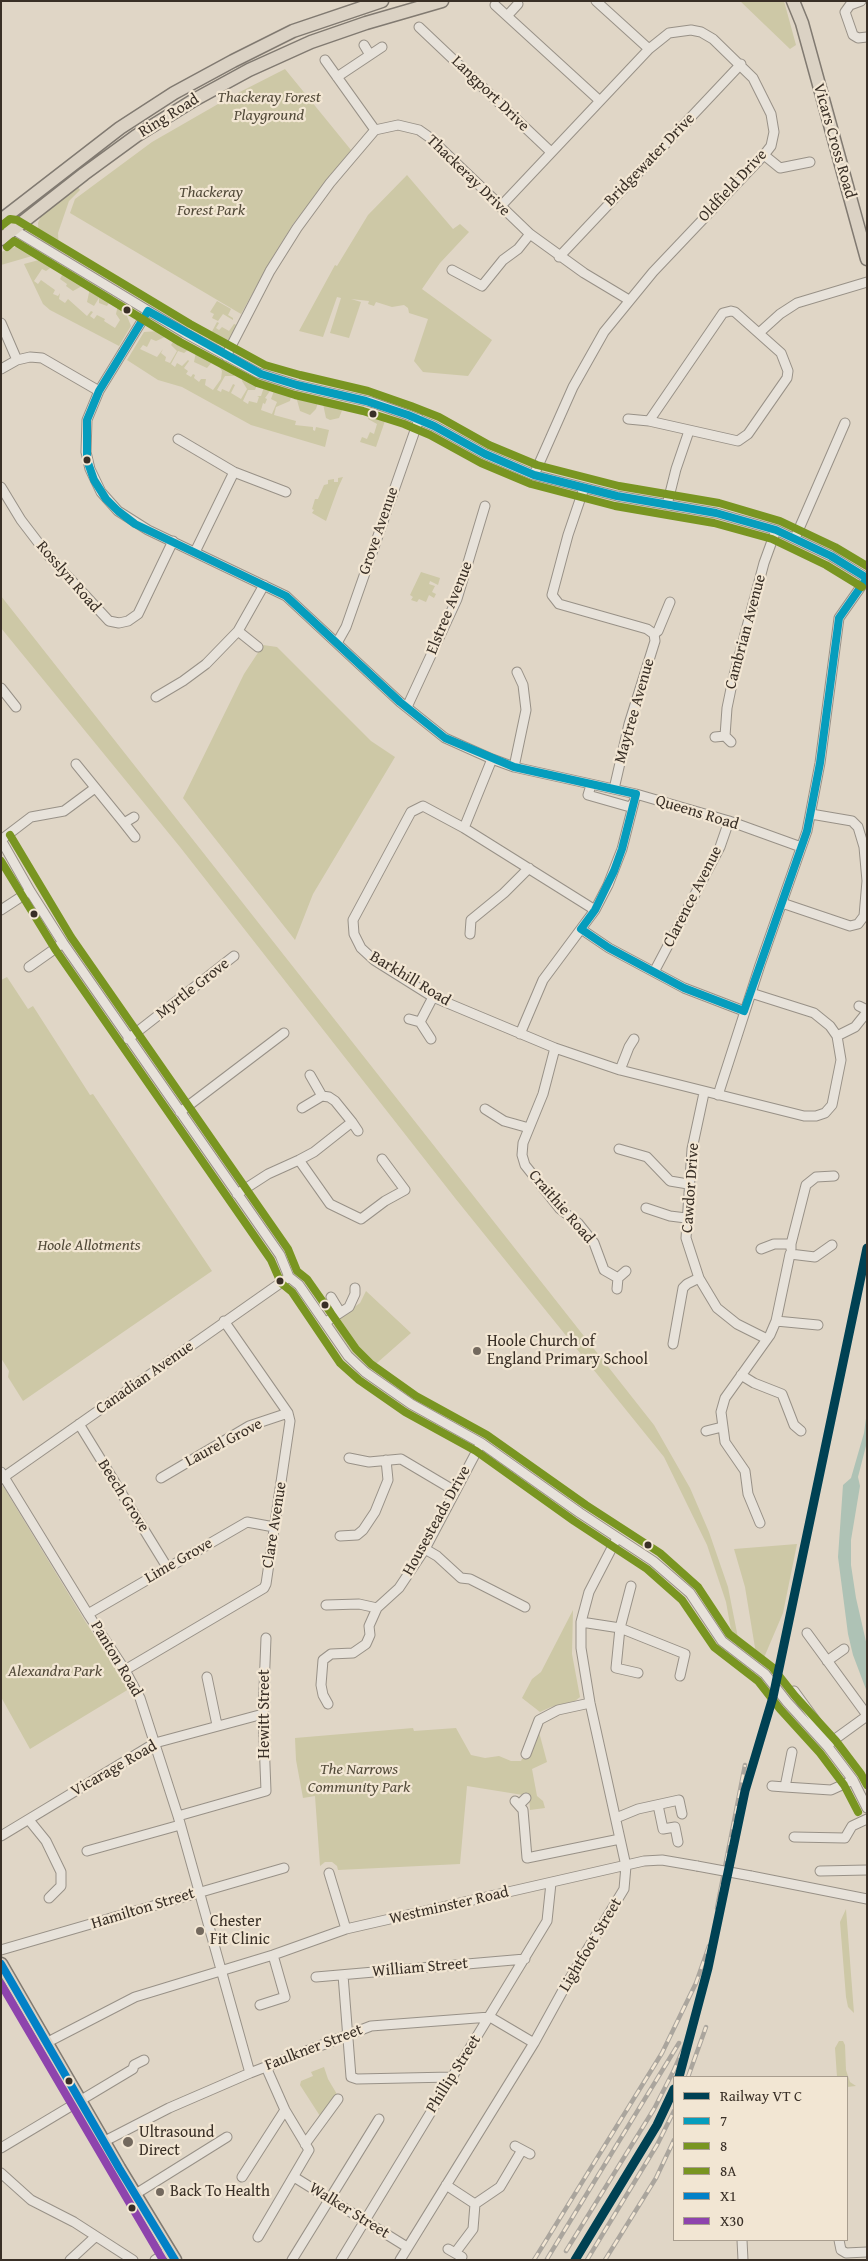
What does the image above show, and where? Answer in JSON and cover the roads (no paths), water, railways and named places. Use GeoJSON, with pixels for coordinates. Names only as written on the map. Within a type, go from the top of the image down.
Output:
{"type":"FeatureCollection","features":[{"type":"Feature","properties":{"kind":"highway","name":"Ring Road"},"geometry":{"type":"LineString","coordinates":[[1,221],[120,128],[174,93],[232,60],[293,31],[382,1]]}},
{"type":"Feature","properties":{"kind":"highway","name":"Ring Road"},"geometry":{"type":"LineString","coordinates":[[1,239],[136,136],[194,100],[249,70],[311,42],[366,23],[442,1]]}},
{"type":"Feature","properties":{"kind":"highway","name":"Vicars Cross Road"},"geometry":{"type":"LineString","coordinates":[[793,1],[802,23],[863,232],[867,259]]}},
{"type":"Feature","properties":{"kind":"highway","name":"Vicars Cross Road"},"geometry":{"type":"LineString","coordinates":[[800,1],[802,23]]}},
{"type":"Feature","properties":{"kind":"highway"},"geometry":{"type":"LineString","coordinates":[[1,1964],[103,2142],[172,2255]]}},
{"type":"Feature","properties":{"kind":"street"},"geometry":{"type":"LineString","coordinates":[[867,8],[862,1],[846,7],[845,12],[853,35],[858,38],[867,37]]}},
{"type":"Feature","properties":{"kind":"street"},"geometry":{"type":"LineString","coordinates":[[597,2],[649,50]]}},
{"type":"Feature","properties":{"kind":"street"},"geometry":{"type":"LineString","coordinates":[[507,16],[518,4]]}},
{"type":"Feature","properties":{"kind":"street"},"geometry":{"type":"LineString","coordinates":[[495,5],[600,100]]}},
{"type":"Feature","properties":{"kind":"street","name":"Langport Drive"},"geometry":{"type":"LineString","coordinates":[[419,27],[431,32],[551,152]]}},
{"type":"Feature","properties":{"kind":"street","name":"Oldfield Drive"},"geometry":{"type":"LineString","coordinates":[[500,207],[600,100],[649,50],[669,33],[691,30],[702,32],[713,39],[741,64],[753,78],[763,95],[774,123],[771,146],[764,155],[629,300],[604,332],[573,386],[534,475]]}},
{"type":"Feature","properties":{"kind":"street"},"geometry":{"type":"LineString","coordinates":[[364,45],[370,56]]}},
{"type":"Feature","properties":{"kind":"street"},"geometry":{"type":"LineString","coordinates":[[337,77],[382,47]]}},
{"type":"Feature","properties":{"kind":"street"},"geometry":{"type":"LineString","coordinates":[[226,356],[270,271],[298,228],[330,183],[375,130],[325,60]]}},
{"type":"Feature","properties":{"kind":"street","name":"Bridgewater Drive"},"geometry":{"type":"LineString","coordinates":[[559,257],[741,64]]}},
{"type":"Feature","properties":{"kind":"street","name":"Thackeray Drive"},"geometry":{"type":"LineString","coordinates":[[375,130],[398,125],[419,130],[429,137],[530,234],[559,257],[629,300]]}},
{"type":"Feature","properties":{"kind":"street"},"geometry":{"type":"LineString","coordinates":[[764,155],[780,168],[810,162]]}},
{"type":"Feature","properties":{"kind":"street"},"geometry":{"type":"LineString","coordinates":[[1,221],[148,311],[253,370],[281,381],[371,402],[419,419],[485,454],[534,475],[584,488],[667,505],[716,512],[776,530],[795,538],[867,578],[838,622],[820,763],[811,814],[744,1011],[718,1096]]}},
{"type":"Feature","properties":{"kind":"street"},"geometry":{"type":"LineString","coordinates":[[452,270],[480,287],[503,260],[518,249],[530,234]]}},
{"type":"Feature","properties":{"kind":"street"},"geometry":{"type":"LineString","coordinates":[[759,333],[780,314],[797,303],[867,282]]}},
{"type":"Feature","properties":{"kind":"street","name":"Queens Road"},"geometry":{"type":"LineString","coordinates":[[148,311],[99,391],[87,420],[86,442],[90,469],[97,486],[109,503],[124,516],[286,596],[406,707],[445,738],[514,767],[614,790],[633,804]]}},
{"type":"Feature","properties":{"kind":"street"},"geometry":{"type":"LineString","coordinates":[[628,419],[649,421],[738,441],[748,434],[788,378],[788,371],[781,353],[735,312],[723,313],[649,421]]}},
{"type":"Feature","properties":{"kind":"street"},"geometry":{"type":"LineString","coordinates":[[1,323],[17,360]]}},
{"type":"Feature","properties":{"kind":"street"},"geometry":{"type":"LineString","coordinates":[[1,369],[17,360],[30,357],[42,358],[99,391]]}},
{"type":"Feature","properties":{"kind":"street","name":"Grove Avenue"},"geometry":{"type":"LineString","coordinates":[[337,643],[346,627],[419,419]]}},
{"type":"Feature","properties":{"kind":"street"},"geometry":{"type":"LineString","coordinates":[[795,538],[845,423]]}},
{"type":"Feature","properties":{"kind":"street"},"geometry":{"type":"LineString","coordinates":[[667,505],[676,469],[689,431]]}},
{"type":"Feature","properties":{"kind":"street"},"geometry":{"type":"LineString","coordinates":[[178,439],[234,472],[286,492]]}},
{"type":"Feature","properties":{"kind":"street"},"geometry":{"type":"LineString","coordinates":[[195,552],[234,472]]}},
{"type":"Feature","properties":{"kind":"street","name":"Rosslyn Road"},"geometry":{"type":"LineString","coordinates":[[1,486],[21,520],[47,554],[109,621],[119,623],[128,621],[138,614],[172,541]]}},
{"type":"Feature","properties":{"kind":"street"},"geometry":{"type":"LineString","coordinates":[[584,488],[565,544],[552,594],[559,604],[647,629],[654,634]]}},
{"type":"Feature","properties":{"kind":"street","name":"Elstree Avenue"},"geometry":{"type":"LineString","coordinates":[[406,707],[457,598],[485,506]]}},
{"type":"Feature","properties":{"kind":"street","name":"Cambrian Avenue"},"geometry":{"type":"LineString","coordinates":[[715,737],[728,739],[727,708],[733,680],[764,563],[776,530]]}},
{"type":"Feature","properties":{"kind":"street"},"geometry":{"type":"LineString","coordinates":[[156,697],[183,681],[206,664],[238,631],[264,585]]}},
{"type":"Feature","properties":{"kind":"street","name":"Maytree Avenue"},"geometry":{"type":"LineString","coordinates":[[614,790],[629,724],[655,642],[654,634],[658,631],[670,602]]}},
{"type":"Feature","properties":{"kind":"street"},"geometry":{"type":"LineString","coordinates":[[238,631],[258,647]]}},
{"type":"Feature","properties":{"kind":"street"},"geometry":{"type":"LineString","coordinates":[[514,767],[526,715],[524,685],[517,672]]}},
{"type":"Feature","properties":{"kind":"street"},"geometry":{"type":"LineString","coordinates":[[1,688],[16,708]]}},
{"type":"Feature","properties":{"kind":"street"},"geometry":{"type":"LineString","coordinates":[[464,828],[492,759]]}},
{"type":"Feature","properties":{"kind":"street"},"geometry":{"type":"LineString","coordinates":[[76,764],[135,837]]}},
{"type":"Feature","properties":{"kind":"street","name":"Queens Road"},"geometry":{"type":"LineString","coordinates":[[591,785],[588,795],[730,821],[801,847]]}},
{"type":"Feature","properties":{"kind":"street"},"geometry":{"type":"LineString","coordinates":[[95,788],[64,811],[31,817],[1,840],[63,943],[280,1255],[289,1277],[299,1285],[348,1356],[365,1372],[411,1404],[481,1443],[653,1562],[690,1593],[722,1640],[733,1651],[765,1674],[786,1702],[830,1744]]}},
{"type":"Feature","properties":{"kind":"street"},"geometry":{"type":"LineString","coordinates":[[520,1034],[544,980],[595,910],[620,857],[633,804]]}},
{"type":"Feature","properties":{"kind":"street","name":"Barkhill Road"},"geometry":{"type":"LineString","coordinates":[[595,910],[464,828],[423,806],[411,812],[353,920],[354,934],[361,948],[374,960],[433,997],[555,1048],[620,1070],[718,1096],[804,1116],[816,1116],[825,1113],[832,1105],[836,1096],[841,1060],[837,1036]]}},
{"type":"Feature","properties":{"kind":"street"},"geometry":{"type":"LineString","coordinates":[[782,903],[850,926],[858,924],[864,916],[866,881],[864,847],[858,827],[852,822],[811,814]]}},
{"type":"Feature","properties":{"kind":"street"},"geometry":{"type":"LineString","coordinates":[[124,823],[134,817]]}},
{"type":"Feature","properties":{"kind":"street","name":"Clarence Avenue"},"geometry":{"type":"LineString","coordinates":[[654,972],[720,847],[730,821]]}},
{"type":"Feature","properties":{"kind":"street"},"geometry":{"type":"LineString","coordinates":[[470,934],[471,920],[504,893],[529,868]]}},
{"type":"Feature","properties":{"kind":"street"},"geometry":{"type":"LineString","coordinates":[[1,910],[30,891]]}},
{"type":"Feature","properties":{"kind":"street"},"geometry":{"type":"LineString","coordinates":[[462,917],[471,920]]}},
{"type":"Feature","properties":{"kind":"street"},"geometry":{"type":"LineString","coordinates":[[581,929],[609,948],[684,988],[744,1011]]}},
{"type":"Feature","properties":{"kind":"street"},"geometry":{"type":"LineString","coordinates":[[29,967],[63,943]]}},
{"type":"Feature","properties":{"kind":"street","name":"Myrtle Grove"},"geometry":{"type":"LineString","coordinates":[[128,1039],[234,956]]}},
{"type":"Feature","properties":{"kind":"street"},"geometry":{"type":"LineString","coordinates":[[751,994],[814,1012],[830,1026],[837,1036],[856,1027],[864,1009]]}},
{"type":"Feature","properties":{"kind":"street"},"geometry":{"type":"LineString","coordinates":[[420,1022],[433,997]]}},
{"type":"Feature","properties":{"kind":"street"},"geometry":{"type":"LineString","coordinates":[[408,1020],[420,1022],[431,1039]]}},
{"type":"Feature","properties":{"kind":"street"},"geometry":{"type":"LineString","coordinates":[[180,1112],[284,1033]]}},
{"type":"Feature","properties":{"kind":"street"},"geometry":{"type":"LineString","coordinates":[[620,1070],[629,1041]]}},
{"type":"Feature","properties":{"kind":"street","name":"Craithie Road"},"geometry":{"type":"LineString","coordinates":[[555,1048],[543,1094],[528,1128],[522,1155],[525,1166],[560,1210],[578,1223],[594,1243],[604,1270],[618,1278]]}},
{"type":"Feature","properties":{"kind":"street"},"geometry":{"type":"LineString","coordinates":[[310,1075],[322,1096],[335,1101],[358,1130]]}},
{"type":"Feature","properties":{"kind":"street","name":"Cawdor Drive"},"geometry":{"type":"LineString","coordinates":[[704,1092],[692,1149],[688,1184],[686,1238],[699,1278],[711,1300],[722,1313],[737,1324],[767,1339]]}},
{"type":"Feature","properties":{"kind":"street"},"geometry":{"type":"LineString","coordinates":[[302,1108],[322,1096]]}},
{"type":"Feature","properties":{"kind":"street"},"geometry":{"type":"LineString","coordinates":[[485,1109],[504,1120],[528,1128]]}},
{"type":"Feature","properties":{"kind":"street"},"geometry":{"type":"LineString","coordinates":[[237,1194],[268,1174],[299,1160],[352,1122]]}},
{"type":"Feature","properties":{"kind":"street"},"geometry":{"type":"LineString","coordinates":[[619,1149],[647,1157],[670,1181],[688,1184]]}},
{"type":"Feature","properties":{"kind":"street"},"geometry":{"type":"LineString","coordinates":[[299,1160],[330,1204],[361,1219],[385,1201],[405,1190],[382,1159]]}},
{"type":"Feature","properties":{"kind":"street"},"geometry":{"type":"LineString","coordinates":[[760,1522],[748,1494],[745,1471],[725,1442],[721,1412],[725,1398],[767,1339],[776,1321],[791,1244],[806,1185],[816,1177],[834,1176]]}},
{"type":"Feature","properties":{"kind":"street"},"geometry":{"type":"LineString","coordinates":[[646,1208],[670,1216],[686,1218]]}},
{"type":"Feature","properties":{"kind":"street"},"geometry":{"type":"LineString","coordinates":[[761,1249],[774,1244],[791,1244]]}},
{"type":"Feature","properties":{"kind":"street"},"geometry":{"type":"LineString","coordinates":[[790,1254],[815,1257],[832,1245]]}},
{"type":"Feature","properties":{"kind":"street"},"geometry":{"type":"LineString","coordinates":[[617,1289],[618,1278],[626,1271]]}},
{"type":"Feature","properties":{"kind":"street","name":"Canadian Avenue"},"geometry":{"type":"LineString","coordinates":[[2,1476],[289,1277]]}},
{"type":"Feature","properties":{"kind":"street"},"geometry":{"type":"LineString","coordinates":[[673,1344],[683,1288],[699,1278]]}},
{"type":"Feature","properties":{"kind":"street"},"geometry":{"type":"LineString","coordinates":[[326,1322],[349,1307],[355,1294],[355,1288]]}},
{"type":"Feature","properties":{"kind":"street"},"geometry":{"type":"LineString","coordinates":[[331,1297],[340,1312]]}},
{"type":"Feature","properties":{"kind":"street"},"geometry":{"type":"LineString","coordinates":[[224,1321],[288,1413]]}},
{"type":"Feature","properties":{"kind":"street"},"geometry":{"type":"LineString","coordinates":[[776,1321],[818,1325]]}},
{"type":"Feature","properties":{"kind":"street"},"geometry":{"type":"LineString","coordinates":[[741,1375],[754,1383],[782,1394],[794,1425],[801,1431]]}},
{"type":"Feature","properties":{"kind":"street","name":"Laurel Grove"},"geometry":{"type":"LineString","coordinates":[[161,1478],[249,1426],[288,1413]]}},
{"type":"Feature","properties":{"kind":"street","name":"Clare Avenue"},"geometry":{"type":"LineString","coordinates":[[125,1670],[264,1588],[290,1421],[288,1413]]}},
{"type":"Feature","properties":{"kind":"street","name":"Beech Grove"},"geometry":{"type":"LineString","coordinates":[[79,1424],[167,1567]]}},
{"type":"Feature","properties":{"kind":"street"},"geometry":{"type":"LineString","coordinates":[[706,1431],[722,1427]]}},
{"type":"Feature","properties":{"kind":"street","name":"Housesteads Drive"},"geometry":{"type":"LineString","coordinates":[[377,1608],[399,1588],[425,1549],[481,1443]]}},
{"type":"Feature","properties":{"kind":"street"},"geometry":{"type":"LineString","coordinates":[[349,1458],[369,1462],[401,1459],[455,1491]]}},
{"type":"Feature","properties":{"kind":"street"},"geometry":{"type":"LineString","coordinates":[[340,1536],[357,1535],[363,1530],[375,1512],[388,1480],[386,1460]]}},
{"type":"Feature","properties":{"kind":"street","name":"Panton Road"},"geometry":{"type":"LineString","coordinates":[[2,1476],[125,1670],[140,1698],[179,1820],[250,2073]]}},
{"type":"Feature","properties":{"kind":"street","name":"Lime Grove"},"geometry":{"type":"LineString","coordinates":[[88,1614],[247,1522],[274,1527]]}},
{"type":"Feature","properties":{"kind":"street","name":"Lightfoot Street"},"geometry":{"type":"LineString","coordinates":[[400,2260],[534,2043],[624,1889],[626,1866],[590,1703],[580,1648],[581,1622],[589,1592],[617,1538]]}},
{"type":"Feature","properties":{"kind":"street"},"geometry":{"type":"LineString","coordinates":[[425,1549],[437,1556],[462,1578],[470,1579],[524,1607]]}},
{"type":"Feature","properties":{"kind":"street"},"geometry":{"type":"LineString","coordinates":[[631,1586],[620,1628],[616,1668],[638,1673]]}},
{"type":"Feature","properties":{"kind":"street"},"geometry":{"type":"LineString","coordinates":[[326,1606],[359,1604],[377,1608],[369,1626],[370,1635],[366,1644],[360,1650],[353,1653],[331,1654],[323,1660],[321,1686],[328,1704]]}},
{"type":"Feature","properties":{"kind":"street"},"geometry":{"type":"LineString","coordinates":[[581,1622],[620,1628],[685,1654],[680,1676]]}},
{"type":"Feature","properties":{"kind":"street"},"geometry":{"type":"LineString","coordinates":[[807,1633],[867,1716],[830,1744]]}},
{"type":"Feature","properties":{"kind":"street","name":"Hewitt Street"},"geometry":{"type":"LineString","coordinates":[[179,1820],[266,1791],[263,1714],[266,1638]]}},
{"type":"Feature","properties":{"kind":"street"},"geometry":{"type":"LineString","coordinates":[[827,1661],[844,1649]]}},
{"type":"Feature","properties":{"kind":"street"},"geometry":{"type":"LineString","coordinates":[[207,1677],[218,1725]]}},
{"type":"Feature","properties":{"kind":"street"},"geometry":{"type":"LineString","coordinates":[[794,1691],[853,1780],[867,1808]]}},
{"type":"Feature","properties":{"kind":"street"},"geometry":{"type":"LineString","coordinates":[[526,1754],[539,1720],[558,1710],[590,1703]]}},
{"type":"Feature","properties":{"kind":"street","name":"Vicarage Road"},"geometry":{"type":"LineString","coordinates":[[1,1836],[155,1743],[263,1714]]}},
{"type":"Feature","properties":{"kind":"street"},"geometry":{"type":"LineString","coordinates":[[785,1787],[792,1752]]}},
{"type":"Feature","properties":{"kind":"street"},"geometry":{"type":"LineString","coordinates":[[772,1786],[831,1790],[853,1780]]}},
{"type":"Feature","properties":{"kind":"street"},"geometry":{"type":"LineString","coordinates":[[526,1798],[517,1803],[523,1810],[527,1858],[620,1838]]}},
{"type":"Feature","properties":{"kind":"street"},"geometry":{"type":"LineString","coordinates":[[616,1818],[679,1800],[682,1814]]}},
{"type":"Feature","properties":{"kind":"street"},"geometry":{"type":"LineString","coordinates":[[658,1805],[662,1829],[675,1827],[678,1842]]}},
{"type":"Feature","properties":{"kind":"street"},"geometry":{"type":"LineString","coordinates":[[794,1838],[845,1838],[852,1826],[867,1819]]}},
{"type":"Feature","properties":{"kind":"street"},"geometry":{"type":"LineString","coordinates":[[29,1820],[46,1841],[61,1872],[60,1886],[49,1898]]}},
{"type":"Feature","properties":{"kind":"street"},"geometry":{"type":"LineString","coordinates":[[87,1851],[179,1820]]}},
{"type":"Feature","properties":{"kind":"street","name":"Westminster Road"},"geometry":{"type":"LineString","coordinates":[[46,2043],[135,1997],[273,1955],[346,1929],[651,1860],[697,1866],[867,1899]]}},
{"type":"Feature","properties":{"kind":"street","name":"Hamilton Street"},"geometry":{"type":"LineString","coordinates":[[1,1950],[284,1868]]}},
{"type":"Feature","properties":{"kind":"street"},"geometry":{"type":"LineString","coordinates":[[820,1872],[867,1870]]}},
{"type":"Feature","properties":{"kind":"street"},"geometry":{"type":"LineString","coordinates":[[330,1872],[346,1929]]}},
{"type":"Feature","properties":{"kind":"street","name":"Phillip Street"},"geometry":{"type":"LineString","coordinates":[[342,2260],[547,1921],[551,1883]]}},
{"type":"Feature","properties":{"kind":"street"},"geometry":{"type":"LineString","coordinates":[[260,2005],[285,1997],[273,1955]]}},
{"type":"Feature","properties":{"kind":"street","name":"William Street"},"geometry":{"type":"LineString","coordinates":[[316,1977],[525,1959]]}},
{"type":"Feature","properties":{"kind":"street"},"geometry":{"type":"LineString","coordinates":[[343,1975],[351,2077],[357,2079],[452,2077]]}},
{"type":"Feature","properties":{"kind":"street"},"geometry":{"type":"LineString","coordinates":[[490,2017],[534,2043]]}},
{"type":"Feature","properties":{"kind":"street","name":"Faulkner Street"},"geometry":{"type":"LineString","coordinates":[[103,2142],[169,2108],[250,2073],[371,2026],[490,2017]]}},
{"type":"Feature","properties":{"kind":"street"},"geometry":{"type":"LineString","coordinates":[[1,2148],[133,2069],[134,2065],[144,2060]]}},
{"type":"Feature","properties":{"kind":"street"},"geometry":{"type":"LineString","coordinates":[[266,2067],[285,2110],[307,2147]]}},
{"type":"Feature","properties":{"kind":"street","name":"Walker Street"},"geometry":{"type":"LineString","coordinates":[[338,2099],[307,2147],[294,2177],[366,2220],[407,2248]]}},
{"type":"Feature","properties":{"kind":"street"},"geometry":{"type":"LineString","coordinates":[[242,2177],[285,2110]]}},
{"type":"Feature","properties":{"kind":"street"},"geometry":{"type":"LineString","coordinates":[[292,2260],[379,2120]]}},
{"type":"Feature","properties":{"kind":"street"},"geometry":{"type":"LineString","coordinates":[[134,2194],[227,2137]]}},
{"type":"Feature","properties":{"kind":"street"},"geometry":{"type":"LineString","coordinates":[[475,2204],[500,2187],[522,2150]]}},
{"type":"Feature","properties":{"kind":"street"},"geometry":{"type":"LineString","coordinates":[[1,2173],[30,2200],[74,2222],[133,2260]]}},
{"type":"Feature","properties":{"kind":"street"},"geometry":{"type":"LineString","coordinates":[[258,2237],[294,2177]]}},
{"type":"Feature","properties":{"kind":"street"},"geometry":{"type":"LineString","coordinates":[[446,2185],[475,2204]]}},
{"type":"Feature","properties":{"kind":"street"},"geometry":{"type":"LineString","coordinates":[[455,2253],[473,2229],[475,2204]]}},
{"type":"Feature","properties":{"kind":"street"},"geometry":{"type":"LineString","coordinates":[[70,2260],[95,2237]]}},
{"type":"Feature","properties":{"kind":"street"},"geometry":{"type":"LineString","coordinates":[[742,2241],[743,2260]]}},
{"type":"Feature","properties":{"kind":"street"},"geometry":{"type":"LineString","coordinates":[[839,2241],[841,2250],[846,2253],[867,2252]]}},
{"type":"Feature","properties":{"kind":"street"},"geometry":{"type":"LineString","coordinates":[[155,2260],[172,2255]]}},
{"type":"Feature","properties":{"kind":"railway"},"geometry":{"type":"LineString","coordinates":[[717,1908],[745,1765]]}},
{"type":"Feature","properties":{"kind":"railway"},"geometry":{"type":"LineString","coordinates":[[534,2260],[662,2053],[696,1983],[709,1946]]}},
{"type":"Feature","properties":{"kind":"railway"},"geometry":{"type":"LineString","coordinates":[[566,2251],[654,2109],[695,2022]]}},
{"type":"Feature","properties":{"kind":"railway"},"geometry":{"type":"LineString","coordinates":[[688,2076],[706,2027]]}},
{"type":"Feature","properties":{"kind":"railway"},"geometry":{"type":"LineString","coordinates":[[547,2259],[679,2043]]}},
{"type":"Feature","properties":{"kind":"railway"},"geometry":{"type":"LineString","coordinates":[[587,2260],[657,2145],[673,2113]]}},
{"type":"Feature","properties":{"kind":"railway"},"geometry":{"type":"LineString","coordinates":[[605,2260],[656,2178],[673,2142]]}},
{"type":"Feature","properties":{"kind":"place","name":"Hoole Church of England Primary School"},"geometry":{"type":"Point","coordinates":[477,1351]}},
{"type":"Feature","properties":{"kind":"place","name":"Chester Fit Clinic"},"geometry":{"type":"Point","coordinates":[200,1931]}},
{"type":"Feature","properties":{"kind":"place","name":"Ultrasound Direct"},"geometry":{"type":"Point","coordinates":[128,2142]}},
{"type":"Feature","properties":{"kind":"place","name":"Back To Health"},"geometry":{"type":"Point","coordinates":[160,2192]}},
{"type":"Feature","properties":{"kind":"park label","name":"Thackeray Forest Playground"},"geometry":{"type":"Point","coordinates":[269,107]}},
{"type":"Feature","properties":{"kind":"park label","name":"Thackeray Forest Park"},"geometry":{"type":"Point","coordinates":[211,202]}},
{"type":"Feature","properties":{"kind":"park label","name":"Hoole Allotments"},"geometry":{"type":"Point","coordinates":[89,1246]}},
{"type":"Feature","properties":{"kind":"park label","name":"Alexandra Park"},"geometry":{"type":"Point","coordinates":[55,1672]}},
{"type":"Feature","properties":{"kind":"park label","name":"The Narrows Community Park"},"geometry":{"type":"Point","coordinates":[359,1779]}}]}
